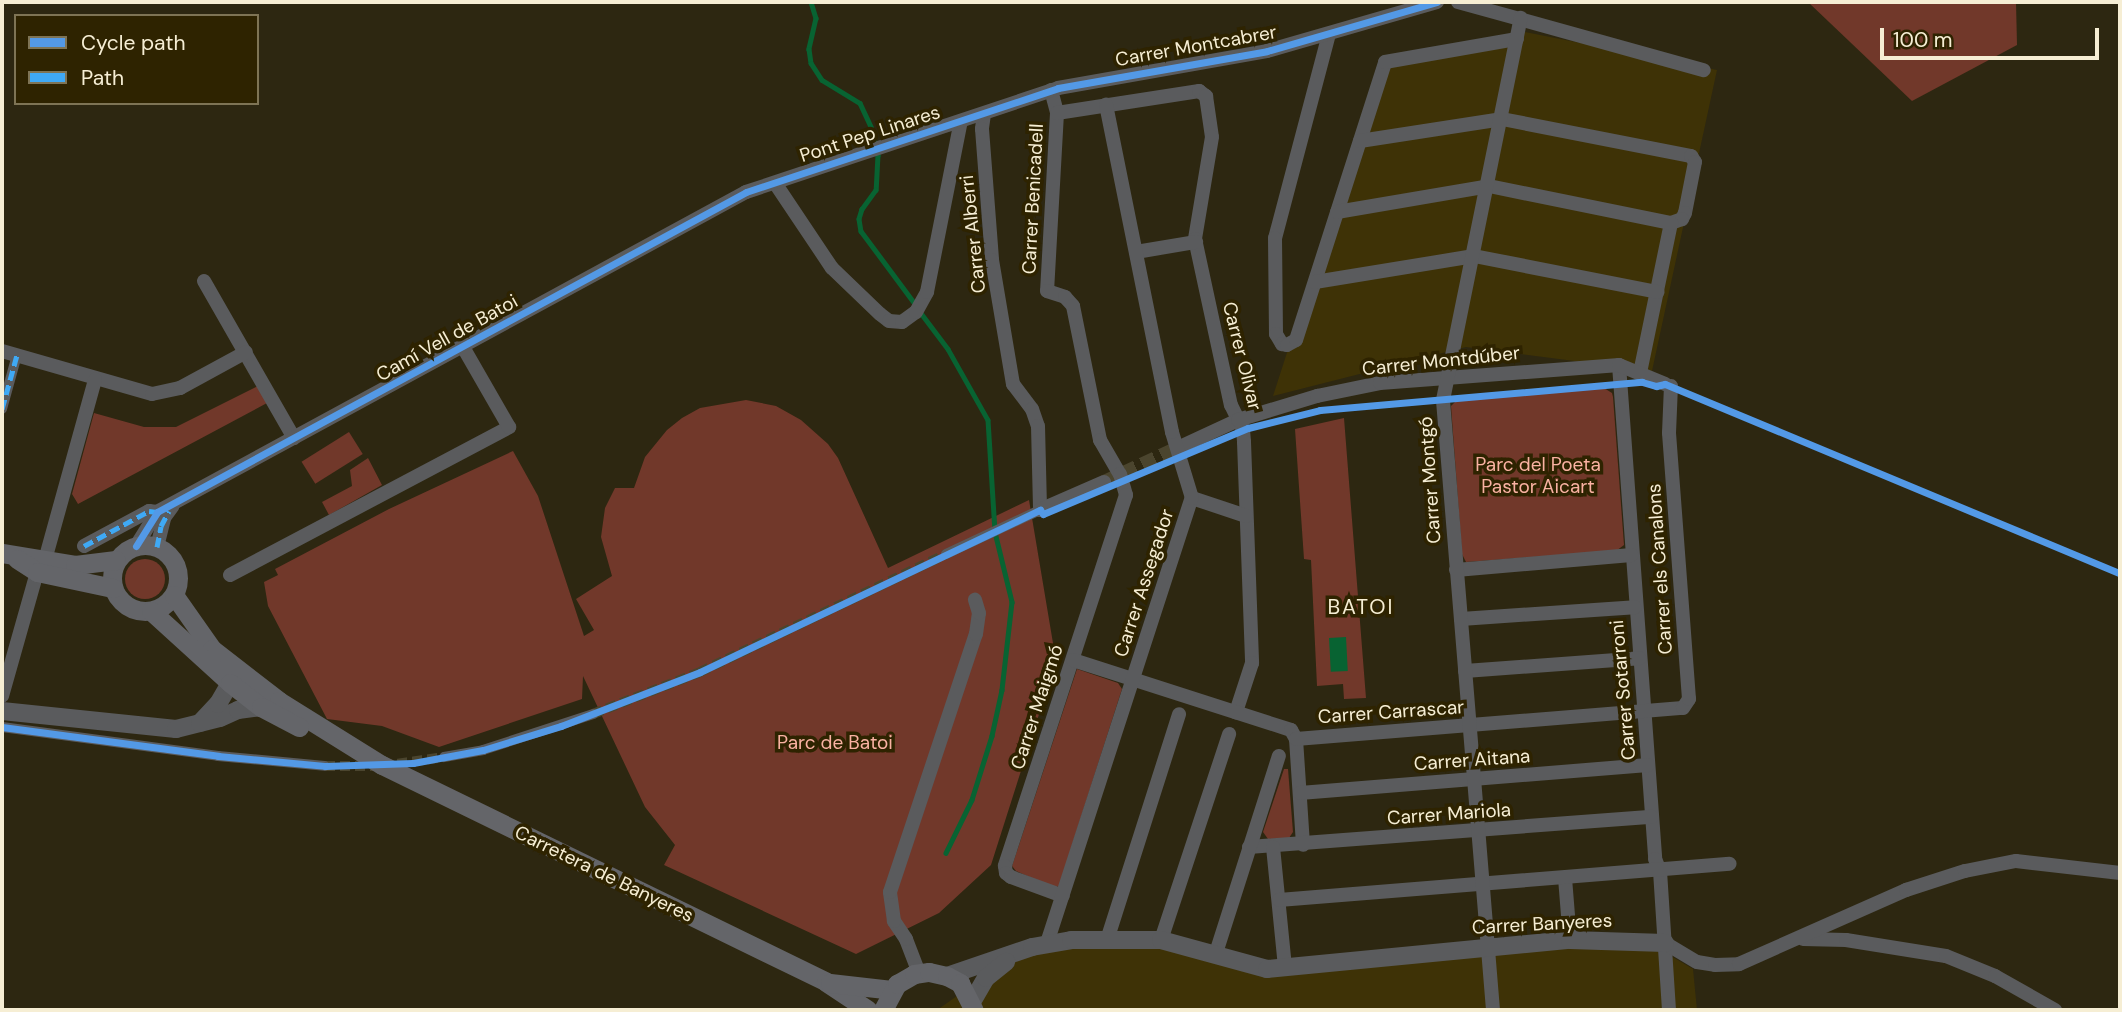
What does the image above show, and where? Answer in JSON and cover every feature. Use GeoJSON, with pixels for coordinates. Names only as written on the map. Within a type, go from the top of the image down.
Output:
{"type":"FeatureCollection","features":[{"type":"Feature","properties":{"kind":"main road"},"geometry":{"type":"LineString","coordinates":[[136,546],[157,547],[169,555],[176,567],[178,581],[174,594],[164,605],[151,611],[125,606],[113,588],[111,574],[116,560],[123,552],[136,546]]}},
{"type":"Feature","properties":{"kind":"main road"},"geometry":{"type":"LineString","coordinates":[[8,555],[113,588]]}},
{"type":"Feature","properties":{"kind":"main road"},"geometry":{"type":"LineString","coordinates":[[41,566],[116,560]]}},
{"type":"Feature","properties":{"kind":"main road","name":"Carretera de Banyeres"},"geometry":{"type":"LineString","coordinates":[[174,594],[212,649],[279,701],[382,765]]}},
{"type":"Feature","properties":{"kind":"main road","name":"Carretera de Banyeres"},"geometry":{"type":"LineString","coordinates":[[151,611],[229,683],[261,707],[350,753],[382,765],[826,982],[867,1010]]}},
{"type":"Feature","properties":{"kind":"main road"},"geometry":{"type":"LineString","coordinates":[[883,1010],[892,990],[902,980],[919,973],[947,976],[960,983],[974,1006]]}},
{"type":"Feature","properties":{"kind":"main road","name":"Carretera de Banyeres"},"geometry":{"type":"LineString","coordinates":[[826,982],[892,990]]}},
{"type":"Feature","properties":{"kind":"street","name":"Carrer Montcabrer"},"geometry":{"type":"LineString","coordinates":[[961,121],[1051,90],[1267,51],[1437,2]]}},
{"type":"Feature","properties":{"kind":"street"},"geometry":{"type":"LineString","coordinates":[[1458,2],[1704,70]]}},
{"type":"Feature","properties":{"kind":"street","name":"Carrer Montgó"},"geometry":{"type":"LineString","coordinates":[[1493,1010],[1443,400],[1459,333],[1521,18]]}},
{"type":"Feature","properties":{"kind":"street"},"geometry":{"type":"LineString","coordinates":[[1329,34],[1275,238],[1276,334],[1282,344],[1296,340],[1385,62],[1517,38]]}},
{"type":"Feature","properties":{"kind":"street","name":"Carrer Benicadell"},"geometry":{"type":"LineString","coordinates":[[1051,90],[1057,113],[1047,291],[1065,297],[1073,306],[1100,440],[1120,474],[1126,495]]}},
{"type":"Feature","properties":{"kind":"street","name":"Carrer Olivar"},"geometry":{"type":"LineString","coordinates":[[1106,105],[1203,92],[1212,137],[1196,242],[1231,405],[1244,442],[1252,663],[1236,712]]}},
{"type":"Feature","properties":{"kind":"street"},"geometry":{"type":"LineString","coordinates":[[1057,113],[1106,105]]}},
{"type":"Feature","properties":{"kind":"street","name":"Carrer Assegador"},"geometry":{"type":"LineString","coordinates":[[1049,936],[1192,498],[1172,432],[1106,105]]}},
{"type":"Feature","properties":{"kind":"street","name":"Carrer Alberri"},"geometry":{"type":"LineString","coordinates":[[984,114],[982,129],[992,260],[1013,383],[1032,409],[1038,426],[1040,510]]}},
{"type":"Feature","properties":{"kind":"street"},"geometry":{"type":"LineString","coordinates":[[1337,212],[1489,186],[1671,223],[1682,219],[1685,213],[1695,162],[1684,153],[1502,119],[1360,141]]}},
{"type":"Feature","properties":{"kind":"street"},"geometry":{"type":"LineString","coordinates":[[782,180],[821,253],[843,280],[889,321],[902,323],[910,318],[928,292],[961,121]]}},
{"type":"Feature","properties":{"kind":"street","name":"Pont Pep Linares"},"geometry":{"type":"LineString","coordinates":[[782,180],[961,121]]}},
{"type":"Feature","properties":{"kind":"street","name":"Camí Vell de Batoi"},"geometry":{"type":"LineString","coordinates":[[136,546],[157,512],[672,231],[746,192],[782,180]]}},
{"type":"Feature","properties":{"kind":"street"},"geometry":{"type":"LineString","coordinates":[[1640,373],[1671,223]]}},
{"type":"Feature","properties":{"kind":"street"},"geometry":{"type":"LineString","coordinates":[[1136,252],[1196,242]]}},
{"type":"Feature","properties":{"kind":"street"},"geometry":{"type":"LineString","coordinates":[[1315,282],[1474,256],[1657,292]]}},
{"type":"Feature","properties":{"kind":"street"},"geometry":{"type":"LineString","coordinates":[[204,281],[294,438]]}},
{"type":"Feature","properties":{"kind":"street"},"geometry":{"type":"LineString","coordinates":[[230,575],[509,428],[463,347]]}},
{"type":"Feature","properties":{"kind":"street"},"geometry":{"type":"LineString","coordinates":[[2,351],[143,394],[180,388],[246,352]]}},
{"type":"Feature","properties":{"kind":"street"},"geometry":{"type":"LineString","coordinates":[[2,409],[17,355]]}},
{"type":"Feature","properties":{"kind":"street","name":"Carrer Montdúber"},"geometry":{"type":"LineString","coordinates":[[1184,445],[1238,421],[1317,396],[1380,383],[1619,365],[1668,385]]}},
{"type":"Feature","properties":{"kind":"street","name":"Carrer Sotarroni"},"geometry":{"type":"LineString","coordinates":[[1619,365],[1654,859],[1660,870],[1669,1010]]}},
{"type":"Feature","properties":{"kind":"street"},"geometry":{"type":"LineString","coordinates":[[2,696],[95,380]]}},
{"type":"Feature","properties":{"kind":"street","name":"Carrer els Canalons"},"geometry":{"type":"LineString","coordinates":[[1644,711],[1680,709],[1689,699],[1669,433],[1668,385]]}},
{"type":"Feature","properties":{"kind":"street"},"geometry":{"type":"LineString","coordinates":[[946,554],[1104,482]]}},
{"type":"Feature","properties":{"kind":"street","name":"Carrer Maigmó"},"geometry":{"type":"LineString","coordinates":[[1063,896],[1011,877],[1006,873],[1005,866],[1126,495]]}},
{"type":"Feature","properties":{"kind":"street"},"geometry":{"type":"LineString","coordinates":[[1192,498],[1246,516]]}},
{"type":"Feature","properties":{"kind":"street"},"geometry":{"type":"LineString","coordinates":[[157,547],[164,518],[175,502]]}},
{"type":"Feature","properties":{"kind":"street","name":"Camí Vell de Batoi"},"geometry":{"type":"LineString","coordinates":[[83,546],[149,511],[157,512]]}},
{"type":"Feature","properties":{"kind":"street"},"geometry":{"type":"LineString","coordinates":[[1456,570],[1632,555]]}},
{"type":"Feature","properties":{"kind":"street"},"geometry":{"type":"LineString","coordinates":[[919,973],[906,939],[894,920],[890,892],[976,634],[979,613],[975,600]]}},
{"type":"Feature","properties":{"kind":"street"},"geometry":{"type":"LineString","coordinates":[[1461,619],[1635,607]]}},
{"type":"Feature","properties":{"kind":"street"},"geometry":{"type":"LineString","coordinates":[[1465,671],[1640,658]]}},
{"type":"Feature","properties":{"kind":"street","name":"Carrer Carrascar"},"geometry":{"type":"LineString","coordinates":[[1073,660],[1291,730],[1296,739],[1644,711]]}},
{"type":"Feature","properties":{"kind":"street"},"geometry":{"type":"LineString","coordinates":[[200,723],[218,704],[229,683]]}},
{"type":"Feature","properties":{"kind":"street"},"geometry":{"type":"LineString","coordinates":[[2,711],[176,729],[238,710],[261,707]]}},
{"type":"Feature","properties":{"kind":"street"},"geometry":{"type":"LineString","coordinates":[[444,757],[483,750],[593,714]]}},
{"type":"Feature","properties":{"kind":"street"},"geometry":{"type":"LineString","coordinates":[[1107,940],[1179,714]]}},
{"type":"Feature","properties":{"kind":"street"},"geometry":{"type":"LineString","coordinates":[[2,727],[218,756],[325,766]]}},
{"type":"Feature","properties":{"kind":"street"},"geometry":{"type":"LineString","coordinates":[[1161,940],[1229,734]]}},
{"type":"Feature","properties":{"kind":"street"},"geometry":{"type":"LineString","coordinates":[[1296,739],[1303,845]]}},
{"type":"Feature","properties":{"kind":"street"},"geometry":{"type":"LineString","coordinates":[[1214,956],[1279,756]]}},
{"type":"Feature","properties":{"kind":"street","name":"Carrer Aitana"},"geometry":{"type":"LineString","coordinates":[[1300,793],[1648,765]]}},
{"type":"Feature","properties":{"kind":"street","name":"Carrer Mariola"},"geometry":{"type":"LineString","coordinates":[[1249,847],[1273,848],[1652,817]]}},
{"type":"Feature","properties":{"kind":"street"},"geometry":{"type":"LineString","coordinates":[[1273,848],[1285,967]]}},
{"type":"Feature","properties":{"kind":"street"},"geometry":{"type":"LineString","coordinates":[[1798,939],[1932,880],[2003,862],[2035,862],[2120,873]]}},
{"type":"Feature","properties":{"kind":"street"},"geometry":{"type":"LineString","coordinates":[[1279,900],[1730,864]]}},
{"type":"Feature","properties":{"kind":"street"},"geometry":{"type":"LineString","coordinates":[[1565,878],[1570,940]]}},
{"type":"Feature","properties":{"kind":"street","name":"Carrer Banyeres"},"geometry":{"type":"LineString","coordinates":[[974,1006],[986,978],[1014,956],[1049,936],[1161,940],[1261,968],[1570,940],[1665,943],[1697,962],[1714,965],[1748,961],[1798,939],[1846,940],[1946,956],[1995,976],[2055,1010]]}},
{"type":"Feature","properties":{"kind":"street","name":"Carrer Banyeres"},"geometry":{"type":"LineString","coordinates":[[947,976],[1014,956]]}},
{"type":"Feature","properties":{"kind":"shaded area"},"geometry":{"type":"Polygon","coordinates":[[[1525,32],[1717,70],[1652,371],[1466,347],[1273,396],[1382,58],[1525,32]]]}},
{"type":"Feature","properties":{"kind":"shaded area"},"geometry":{"type":"Polygon","coordinates":[[[1346,637],[1348,671],[1331,672],[1329,638],[1346,637]]]}},
{"type":"Feature","properties":{"kind":"shaded area"},"geometry":{"type":"Polygon","coordinates":[[[1642,939],[1693,969],[1697,1010],[937,1010],[1027,947],[1161,940],[1257,966],[1642,939]]]}},
{"type":"Feature","properties":{"kind":"green space"},"geometry":{"type":"Polygon","coordinates":[[[1808,2],[2016,2],[2017,45],[1912,101],[1808,2]]]}},
{"type":"Feature","properties":{"kind":"green space"},"geometry":{"type":"Polygon","coordinates":[[[258,386],[267,403],[78,504],[72,494],[94,413],[144,427],[176,427],[258,386]]]}},
{"type":"Feature","properties":{"kind":"green space","name":"Parc del Poeta Pastor Aicart"},"geometry":{"type":"Polygon","coordinates":[[[1604,388],[1612,393],[1613,397],[1624,545],[1616,551],[1466,562],[1462,554],[1451,406],[1456,401],[1604,388]]]}},
{"type":"Feature","properties":{"kind":"green space","name":"Parc de Batoi"},"geometry":{"type":"Polygon","coordinates":[[[746,400],[776,406],[801,420],[828,444],[838,458],[888,568],[1029,500],[1056,661],[991,865],[939,913],[856,954],[664,865],[675,845],[645,807],[583,676],[582,699],[439,747],[382,726],[327,719],[268,606],[264,582],[278,575],[275,569],[389,509],[513,451],[538,496],[584,636],[594,630],[576,599],[612,576],[601,537],[605,508],[615,488],[634,488],[645,457],[667,430],[682,418],[700,408],[746,400]]]}},
{"type":"Feature","properties":{"kind":"green space"},"geometry":{"type":"Polygon","coordinates":[[[1344,418],[1366,698],[1344,699],[1343,684],[1317,686],[1311,560],[1304,559],[1295,429],[1344,418]]]}},
{"type":"Feature","properties":{"kind":"green space"},"geometry":{"type":"Polygon","coordinates":[[[349,432],[363,454],[315,484],[302,462],[349,432]]]}},
{"type":"Feature","properties":{"kind":"green space"},"geometry":{"type":"Polygon","coordinates":[[[368,458],[382,485],[329,515],[322,502],[352,486],[350,470],[368,458]]]}},
{"type":"Feature","properties":{"kind":"green space"},"geometry":{"type":"Polygon","coordinates":[[[145,559],[153,560],[159,565],[164,571],[164,587],[159,593],[153,598],[145,599],[137,598],[131,593],[126,587],[125,579],[126,571],[131,565],[137,560],[145,559]]]}},
{"type":"Feature","properties":{"kind":"green space"},"geometry":{"type":"Polygon","coordinates":[[[1077,669],[1118,683],[1122,689],[1059,886],[1054,888],[1016,871],[1012,866],[1077,669]]]}},
{"type":"Feature","properties":{"kind":"green space"},"geometry":{"type":"Polygon","coordinates":[[[1284,769],[1288,769],[1293,832],[1289,838],[1268,839],[1263,832],[1284,769]]]}},
{"type":"Feature","properties":{"kind":"waterway"},"geometry":{"type":"LineString","coordinates":[[811,2],[816,18],[809,49],[811,63],[822,80],[860,103],[871,127],[878,155],[876,190],[862,209],[859,219],[861,231],[916,305]]}},
{"type":"Feature","properties":{"kind":"waterway"},"geometry":{"type":"LineString","coordinates":[[921,313],[948,349],[988,420],[995,532],[1012,602],[1002,690],[992,736],[972,800],[946,853]]}},
{"type":"Feature","properties":{"kind":"tunnel"},"geometry":{"type":"LineString","coordinates":[[1104,482],[1184,445]]}},
{"type":"Feature","properties":{"kind":"tunnel"},"geometry":{"type":"LineString","coordinates":[[593,714],[700,672],[946,554]]}},
{"type":"Feature","properties":{"kind":"tunnel"},"geometry":{"type":"LineString","coordinates":[[325,766],[383,766],[444,757]]}},
{"type":"Feature","properties":{"kind":"marked path"},"geometry":{"type":"LineString","coordinates":[[2,409],[17,355]]}},
{"type":"Feature","properties":{"kind":"marked path"},"geometry":{"type":"LineString","coordinates":[[84,546],[149,511],[157,512]]}},
{"type":"Feature","properties":{"kind":"marked path"},"geometry":{"type":"LineString","coordinates":[[157,547],[161,526],[169,511]]}},
{"type":"Feature","properties":{"kind":"cycle path"},"geometry":{"type":"LineString","coordinates":[[136,546],[157,512],[746,192],[1058,88],[1267,51],[1437,2]]}},
{"type":"Feature","properties":{"kind":"cycle path"},"geometry":{"type":"LineString","coordinates":[[2,727],[218,756],[325,766],[413,763],[483,750],[561,726],[700,672],[1040,510],[1043,514],[1248,428],[1320,410],[1642,382],[1656,386],[1665,384],[2120,573]]}},
{"type":"Feature","properties":{"kind":"district","name":"BATOI"},"geometry":{"type":"Point","coordinates":[1361,607]}}]}
